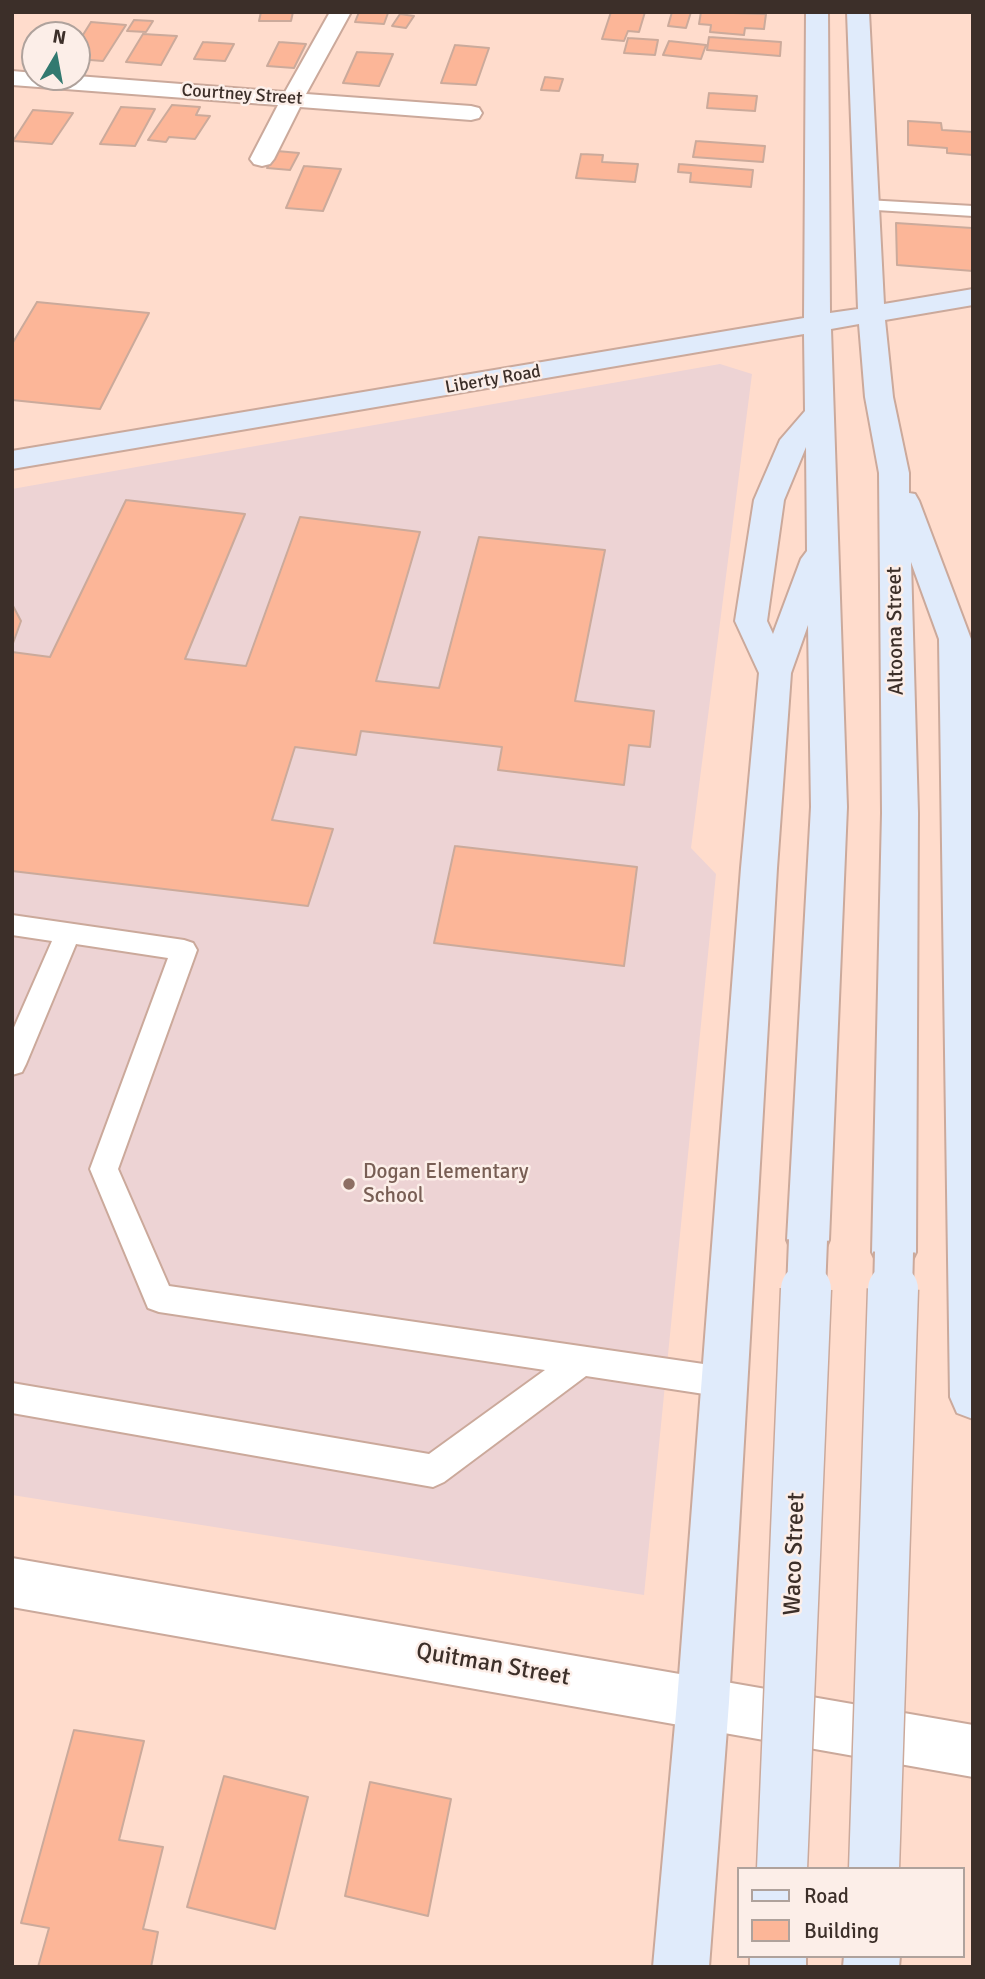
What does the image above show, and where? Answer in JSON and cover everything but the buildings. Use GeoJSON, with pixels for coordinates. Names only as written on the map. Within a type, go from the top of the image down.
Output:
{"type":"FeatureCollection","features":[{"type":"Feature","properties":{"kind":"main road"},"geometry":{"type":"LineString","coordinates":[[681,1967],[703,1702],[759,868],[775,673],[823,538],[817,325],[817,12]]}},
{"type":"Feature","properties":{"kind":"main road","name":"Altoona Street"},"geometry":{"type":"LineString","coordinates":[[858,12],[870,315],[879,397],[894,473],[900,813],[894,1252],[874,1867]]}},
{"type":"Feature","properties":{"kind":"main road","name":"Liberty Road"},"geometry":{"type":"LineString","coordinates":[[12,460],[973,297]]}},
{"type":"Feature","properties":{"kind":"main road"},"geometry":{"type":"LineString","coordinates":[[775,673],[751,621],[769,500],[794,440],[821,411]]}},
{"type":"Feature","properties":{"kind":"main road"},"geometry":{"type":"LineString","coordinates":[[894,473],[955,639],[973,1397]]}},
{"type":"Feature","properties":{"kind":"main road","name":"Waco Street"},"geometry":{"type":"LineString","coordinates":[[782,1867],[829,807],[823,538]]}},
{"type":"Feature","properties":{"kind":"street"},"geometry":{"type":"LineString","coordinates":[[262,159],[341,12]]}},
{"type":"Feature","properties":{"kind":"street","name":"Courtney Street"},"geometry":{"type":"LineString","coordinates":[[12,78],[471,113]]}},
{"type":"Feature","properties":{"kind":"street","name":"Quitman Street"},"geometry":{"type":"LineString","coordinates":[[12,1582],[973,1751]]}},
{"type":"Feature","properties":{"kind":"lane"},"geometry":{"type":"LineString","coordinates":[[866,205],[973,211]]}},
{"type":"Feature","properties":{"kind":"lane"},"geometry":{"type":"LineString","coordinates":[[12,925],[184,950],[104,1169],[159,1298],[724,1382]]}},
{"type":"Feature","properties":{"kind":"lane"},"geometry":{"type":"LineString","coordinates":[[12,1064],[68,933]]}},
{"type":"Feature","properties":{"kind":"lane"},"geometry":{"type":"LineString","coordinates":[[12,1398],[433,1471],[582,1361]]}},
{"type":"Feature","properties":{"kind":"shaded area","name":"Dogan Elementary School"},"geometry":{"type":"Polygon","coordinates":[[[720,364],[752,374],[691,848],[716,874],[644,1595],[12,1495],[12,489],[720,364]]]}},
{"type":"Feature","properties":{"kind":"place","name":"Dogan Elementary School"},"geometry":{"type":"Point","coordinates":[349,1184]}}]}
